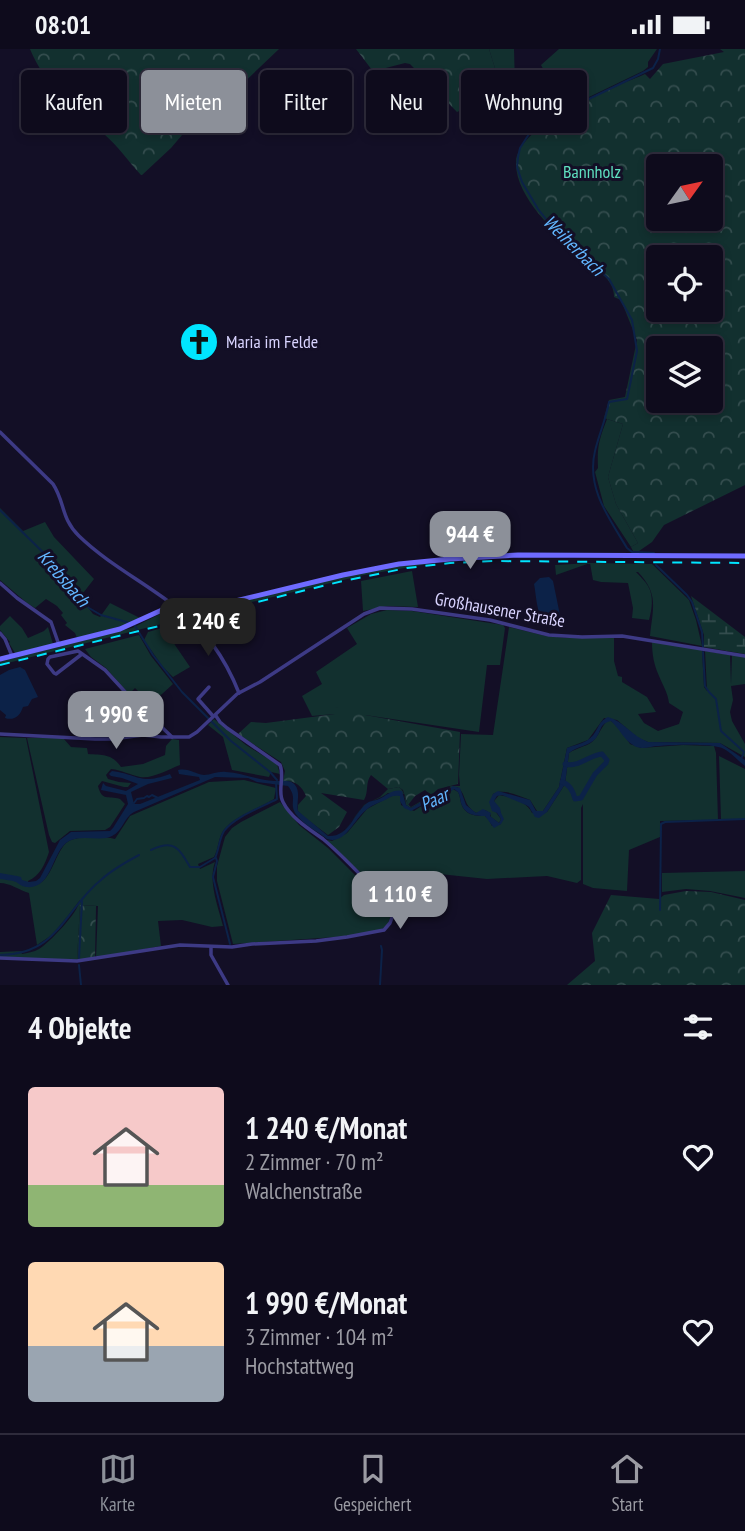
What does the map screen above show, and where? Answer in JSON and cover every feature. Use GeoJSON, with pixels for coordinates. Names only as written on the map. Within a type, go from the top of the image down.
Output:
{"type":"FeatureCollection","features":[{"type":"Feature","properties":{"kind":"street"},"geometry":{"type":"LineString","coordinates":[[0,432],[53,484],[65,518],[78,536],[173,605],[212,644],[241,692]]}},
{"type":"Feature","properties":{"kind":"street"},"geometry":{"type":"LineString","coordinates":[[0,659],[120,629],[173,605],[191,602],[227,603],[399,564],[518,555],[745,556]]}},
{"type":"Feature","properties":{"kind":"street"},"geometry":{"type":"LineString","coordinates":[[0,583],[51,622],[59,645]]}},
{"type":"Feature","properties":{"kind":"street","name":"Großhausener Straße"},"geometry":{"type":"LineString","coordinates":[[172,737],[189,737],[197,733],[226,703],[241,692],[364,614],[380,608],[412,609],[490,620],[549,635],[614,636],[745,656]]}},
{"type":"Feature","properties":{"kind":"street"},"geometry":{"type":"LineString","coordinates":[[0,633],[12,656]]}},
{"type":"Feature","properties":{"kind":"street"},"geometry":{"type":"LineString","coordinates":[[82,654],[56,674],[47,664],[50,657],[75,651],[82,654],[105,670],[172,737]]}},
{"type":"Feature","properties":{"kind":"street"},"geometry":{"type":"LineString","coordinates":[[0,958],[77,961],[180,945],[232,947],[347,937],[384,930],[392,919],[391,909],[334,850],[289,811],[281,798],[281,768],[277,762],[212,718],[198,699],[209,687]]}},
{"type":"Feature","properties":{"kind":"street"},"geometry":{"type":"LineString","coordinates":[[0,734],[113,739],[143,735],[172,737]]}},
{"type":"Feature","properties":{"kind":"street"},"geometry":{"type":"LineString","coordinates":[[211,947],[211,955],[228,985]]}},
{"type":"Feature","properties":{"kind":"green space"},"geometry":{"type":"Polygon","coordinates":[[[30,49],[279,49],[246,80],[246,70],[141,70],[141,133],[184,133],[142,175],[102,133],[127,133],[127,70],[41,70],[30,49]]]}},
{"type":"Feature","properties":{"kind":"green space"},"geometry":{"type":"Polygon","coordinates":[[[356,49],[489,49],[496,70],[461,70],[461,110],[457,112],[447,102],[447,70],[416,70],[405,63],[372,70],[356,49]]]}},
{"type":"Feature","properties":{"kind":"green space"},"geometry":{"type":"Polygon","coordinates":[[[489,49],[514,49],[515,70],[496,70],[489,49]]]}},
{"type":"Feature","properties":{"kind":"green space"},"geometry":{"type":"Polygon","coordinates":[[[559,49],[657,49],[643,71],[587,98],[587,70],[544,70],[541,65],[559,49]]]}},
{"type":"Feature","properties":{"kind":"green space","name":"Bannholz"},"geometry":{"type":"Polygon","coordinates":[[[720,49],[745,49],[745,485],[664,525],[652,542],[639,551],[633,551],[631,547],[638,543],[616,504],[608,477],[623,424],[604,418],[609,400],[625,397],[637,340],[621,300],[614,297],[612,286],[600,271],[541,217],[531,203],[523,190],[516,162],[521,148],[533,133],[587,133],[587,100],[645,74],[650,79],[663,64],[724,52],[720,49]]]}},
{"type":"Feature","properties":{"kind":"green space"},"geometry":{"type":"Polygon","coordinates":[[[607,419],[623,424],[608,477],[616,504],[638,543],[631,547],[604,506],[595,472],[598,468],[599,443],[607,419]]]}},
{"type":"Feature","properties":{"kind":"green space"},"geometry":{"type":"Polygon","coordinates":[[[0,508],[23,531],[45,522],[54,537],[94,579],[80,597],[93,614],[100,617],[110,603],[140,618],[125,625],[77,638],[65,625],[67,623],[61,615],[63,613],[57,606],[46,599],[35,608],[27,603],[0,580],[0,508]]]}},
{"type":"Feature","properties":{"kind":"green space"},"geometry":{"type":"Polygon","coordinates":[[[590,563],[556,575],[555,565],[590,563]]]}},
{"type":"Feature","properties":{"kind":"green space"},"geometry":{"type":"Polygon","coordinates":[[[590,563],[652,564],[689,600],[702,646],[650,636],[653,602],[652,595],[649,587],[645,580],[636,572],[650,590],[652,607],[649,620],[632,618],[633,608],[628,583],[593,580],[590,563]]]}},
{"type":"Feature","properties":{"kind":"green space"},"geometry":{"type":"Polygon","coordinates":[[[428,564],[364,575],[190,617],[180,606],[227,605],[349,575],[428,564]]]}},
{"type":"Feature","properties":{"kind":"green space"},"geometry":{"type":"Polygon","coordinates":[[[412,571],[418,607],[388,606],[363,611],[361,581],[412,571]]]}},
{"type":"Feature","properties":{"kind":"green space"},"geometry":{"type":"Polygon","coordinates":[[[691,596],[745,637],[745,654],[704,647],[704,635],[691,596]]]}},
{"type":"Feature","properties":{"kind":"green space"},"geometry":{"type":"Polygon","coordinates":[[[172,608],[185,618],[0,665],[0,661],[132,628],[172,608]]]}},
{"type":"Feature","properties":{"kind":"green space"},"geometry":{"type":"Polygon","coordinates":[[[387,610],[412,611],[503,625],[505,628],[500,665],[487,665],[479,732],[365,715],[335,707],[335,714],[312,716],[302,696],[322,684],[316,672],[357,644],[347,628],[371,614],[387,610]]]}},
{"type":"Feature","properties":{"kind":"green space"},"geometry":{"type":"Polygon","coordinates":[[[10,616],[28,638],[48,627],[53,644],[15,653],[0,630],[0,626],[10,616]]]}},
{"type":"Feature","properties":{"kind":"green space"},"geometry":{"type":"Polygon","coordinates":[[[187,623],[168,630],[190,667],[173,677],[144,640],[148,632],[187,623]]]}},
{"type":"Feature","properties":{"kind":"green space"},"geometry":{"type":"Polygon","coordinates":[[[509,627],[567,638],[614,637],[614,661],[618,676],[622,677],[622,682],[647,697],[656,712],[638,714],[644,723],[658,731],[679,724],[683,712],[669,703],[657,672],[652,642],[702,650],[704,687],[707,691],[705,651],[730,655],[731,684],[732,655],[745,657],[745,684],[731,686],[733,700],[730,712],[745,744],[745,757],[720,743],[648,742],[638,738],[617,720],[604,718],[588,740],[567,748],[559,787],[543,811],[537,811],[530,800],[512,793],[497,792],[493,794],[492,807],[501,819],[499,823],[485,810],[476,813],[472,810],[457,787],[440,793],[451,786],[460,786],[461,734],[493,735],[509,627]]]}},
{"type":"Feature","properties":{"kind":"green space"},"geometry":{"type":"Polygon","coordinates":[[[139,635],[151,656],[173,684],[151,704],[135,688],[129,694],[85,649],[139,635]]]}},
{"type":"Feature","properties":{"kind":"green space"},"geometry":{"type":"Polygon","coordinates":[[[335,707],[363,709],[365,715],[460,732],[458,784],[438,789],[431,795],[425,790],[415,796],[408,805],[403,790],[399,787],[388,789],[371,775],[364,800],[321,793],[347,812],[339,827],[328,835],[298,811],[298,805],[306,796],[298,784],[283,781],[285,771],[281,762],[238,734],[251,722],[266,723],[335,714],[335,707]]]}},
{"type":"Feature","properties":{"kind":"green space"},"geometry":{"type":"Polygon","coordinates":[[[214,719],[246,745],[277,764],[280,774],[271,772],[269,777],[232,770],[223,737],[208,725],[214,719]]]}},
{"type":"Feature","properties":{"kind":"green space"},"geometry":{"type":"Polygon","coordinates":[[[607,721],[619,727],[630,744],[641,748],[714,746],[716,753],[718,820],[660,821],[660,837],[629,850],[627,891],[593,888],[583,884],[583,804],[581,880],[577,883],[547,876],[487,879],[430,873],[386,902],[326,841],[332,841],[347,833],[367,809],[397,794],[400,796],[401,805],[414,811],[426,803],[440,799],[453,789],[459,793],[467,812],[485,816],[492,826],[501,824],[501,813],[494,801],[499,795],[519,801],[532,813],[547,812],[565,784],[569,753],[592,742],[607,721]]]}},
{"type":"Feature","properties":{"kind":"green space"},"geometry":{"type":"Polygon","coordinates":[[[0,737],[26,738],[49,852],[39,873],[28,881],[28,886],[36,885],[47,877],[70,840],[89,837],[115,839],[130,816],[209,782],[244,780],[276,788],[274,799],[230,824],[221,835],[214,857],[198,864],[200,869],[215,862],[213,886],[223,926],[212,927],[182,920],[158,921],[161,946],[96,958],[98,906],[80,905],[77,961],[0,957],[0,952],[21,951],[22,954],[39,949],[63,927],[80,900],[52,935],[37,945],[29,893],[0,883],[0,737]]]}},
{"type":"Feature","properties":{"kind":"green space"},"geometry":{"type":"Polygon","coordinates":[[[27,738],[63,738],[71,747],[87,748],[88,754],[111,757],[121,767],[143,764],[165,755],[166,746],[172,739],[179,740],[180,765],[145,777],[111,769],[106,775],[108,779],[131,783],[124,787],[102,781],[98,786],[104,796],[120,799],[125,804],[110,827],[105,830],[70,831],[55,843],[49,835],[27,738]]]}},
{"type":"Feature","properties":{"kind":"green space"},"geometry":{"type":"Polygon","coordinates":[[[719,756],[745,769],[745,819],[721,820],[719,756]]]}},
{"type":"Feature","properties":{"kind":"green space"},"geometry":{"type":"Polygon","coordinates":[[[399,787],[404,794],[388,793],[361,809],[388,789],[399,787]]]}},
{"type":"Feature","properties":{"kind":"green space"},"geometry":{"type":"Polygon","coordinates":[[[404,794],[411,807],[435,795],[411,808],[406,805],[404,794]]]}},
{"type":"Feature","properties":{"kind":"green space"},"geometry":{"type":"Polygon","coordinates":[[[280,802],[299,825],[328,848],[390,910],[388,924],[381,930],[351,936],[233,944],[217,881],[217,866],[225,837],[241,822],[280,802]]]}},
{"type":"Feature","properties":{"kind":"green space"},"geometry":{"type":"Polygon","coordinates":[[[745,871],[745,898],[686,889],[662,892],[662,873],[745,871]]]}},
{"type":"Feature","properties":{"kind":"green space"},"geometry":{"type":"Polygon","coordinates":[[[686,891],[711,892],[745,900],[745,985],[567,985],[595,961],[592,933],[611,895],[659,899],[664,895],[686,891]]]}},
{"type":"Feature","properties":{"kind":"green space"},"geometry":{"type":"Polygon","coordinates":[[[80,905],[96,906],[95,958],[77,961],[80,905]]]}},
{"type":"Feature","properties":{"kind":"water"},"geometry":{"type":"Polygon","coordinates":[[[549,577],[553,581],[561,620],[551,625],[546,624],[541,617],[534,584],[540,578],[549,577]]]}},
{"type":"Feature","properties":{"kind":"water"},"geometry":{"type":"Polygon","coordinates":[[[20,667],[25,670],[38,697],[23,707],[16,717],[5,718],[6,715],[0,710],[0,675],[20,667]]]}},
{"type":"Feature","properties":{"kind":"water"},"geometry":{"type":"Polygon","coordinates":[[[608,717],[648,742],[720,743],[745,760],[745,766],[719,747],[636,747],[627,741],[611,721],[603,726],[593,741],[569,753],[565,784],[547,812],[539,818],[535,817],[526,805],[502,795],[497,796],[494,801],[504,819],[494,828],[485,816],[474,815],[465,810],[459,793],[454,789],[440,799],[411,811],[404,808],[400,796],[391,797],[367,809],[344,835],[333,840],[327,839],[298,817],[293,809],[292,794],[288,786],[257,782],[248,778],[215,777],[134,812],[119,831],[108,838],[80,838],[69,841],[58,853],[47,876],[35,886],[26,887],[14,881],[0,879],[0,873],[21,877],[29,882],[36,881],[60,840],[71,832],[110,831],[128,804],[126,795],[101,790],[103,783],[126,791],[138,784],[111,776],[109,774],[112,771],[146,779],[170,774],[172,778],[131,792],[134,804],[200,780],[199,777],[179,774],[178,770],[204,775],[226,772],[291,782],[298,791],[298,811],[328,836],[341,833],[368,803],[394,791],[402,791],[406,805],[411,808],[453,786],[460,788],[466,805],[476,813],[483,809],[491,813],[490,816],[499,823],[501,819],[492,811],[489,802],[493,794],[498,791],[530,800],[536,811],[543,811],[559,787],[567,748],[589,739],[608,717]]]}},
{"type":"Feature","properties":{"kind":"waterway","name":"Weiherbach"},"geometry":{"type":"LineString","coordinates":[[654,553],[632,552],[627,548],[601,502],[594,478],[595,451],[609,402],[627,399],[637,351],[632,320],[609,279],[554,229],[538,209],[522,182],[517,167],[520,148],[529,134],[564,111],[653,68],[660,49]]}},
{"type":"Feature","properties":{"kind":"waterway","name":"Krebsbach"},"geometry":{"type":"LineString","coordinates":[[0,510],[60,569],[89,608],[101,615],[130,623]]}},
{"type":"Feature","properties":{"kind":"waterway","name":"Weiherbach"},"geometry":{"type":"LineString","coordinates":[[656,565],[692,602],[702,632],[703,647]]}},
{"type":"Feature","properties":{"kind":"waterway","name":"Krebsbach"},"geometry":{"type":"LineString","coordinates":[[135,626],[153,655],[182,692],[231,741],[277,780]]}},
{"type":"Feature","properties":{"kind":"waterway","name":"Weiherbach"},"geometry":{"type":"LineString","coordinates":[[703,652],[705,686],[716,699],[721,731],[744,752],[742,757]]}},
{"type":"Feature","properties":{"kind":"waterway","name":"Paar"},"geometry":{"type":"LineString","coordinates":[[562,782],[571,788],[575,799],[581,798],[607,760],[602,754],[574,764],[565,764]]}},
{"type":"Feature","properties":{"kind":"waterway"},"geometry":{"type":"LineString","coordinates":[[151,850],[165,845],[175,847],[190,867],[200,867],[215,858],[222,834],[229,826],[277,799],[276,783]]}},
{"type":"Feature","properties":{"kind":"waterway"},"geometry":{"type":"LineString","coordinates":[[134,803],[147,796],[158,798]]}},
{"type":"Feature","properties":{"kind":"waterway"},"geometry":{"type":"LineString","coordinates":[[660,910],[661,824],[745,819]]}},
{"type":"Feature","properties":{"kind":"waterway"},"geometry":{"type":"LineString","coordinates":[[0,955],[20,953],[48,939],[89,891],[115,869],[139,855]]}},
{"type":"Feature","properties":{"kind":"waterway"},"geometry":{"type":"LineString","coordinates":[[216,858],[213,877],[230,944]]}},
{"type":"Feature","properties":{"kind":"waterway"},"geometry":{"type":"LineString","coordinates":[[79,958],[82,901]]}},
{"type":"Feature","properties":{"kind":"waterway"},"geometry":{"type":"LineString","coordinates":[[380,985],[381,946]]}},
{"type":"Feature","properties":{"kind":"waterway"},"geometry":{"type":"LineString","coordinates":[[79,965],[81,985]]}},
{"type":"Feature","properties":{"kind":"railway"},"geometry":{"type":"LineString","coordinates":[[0,665],[343,581],[407,568],[493,561],[745,563]]}},
{"type":"Feature","properties":{"kind":"place","name":"Maria im Felde"},"geometry":{"type":"Point","coordinates":[199,342]}}]}
